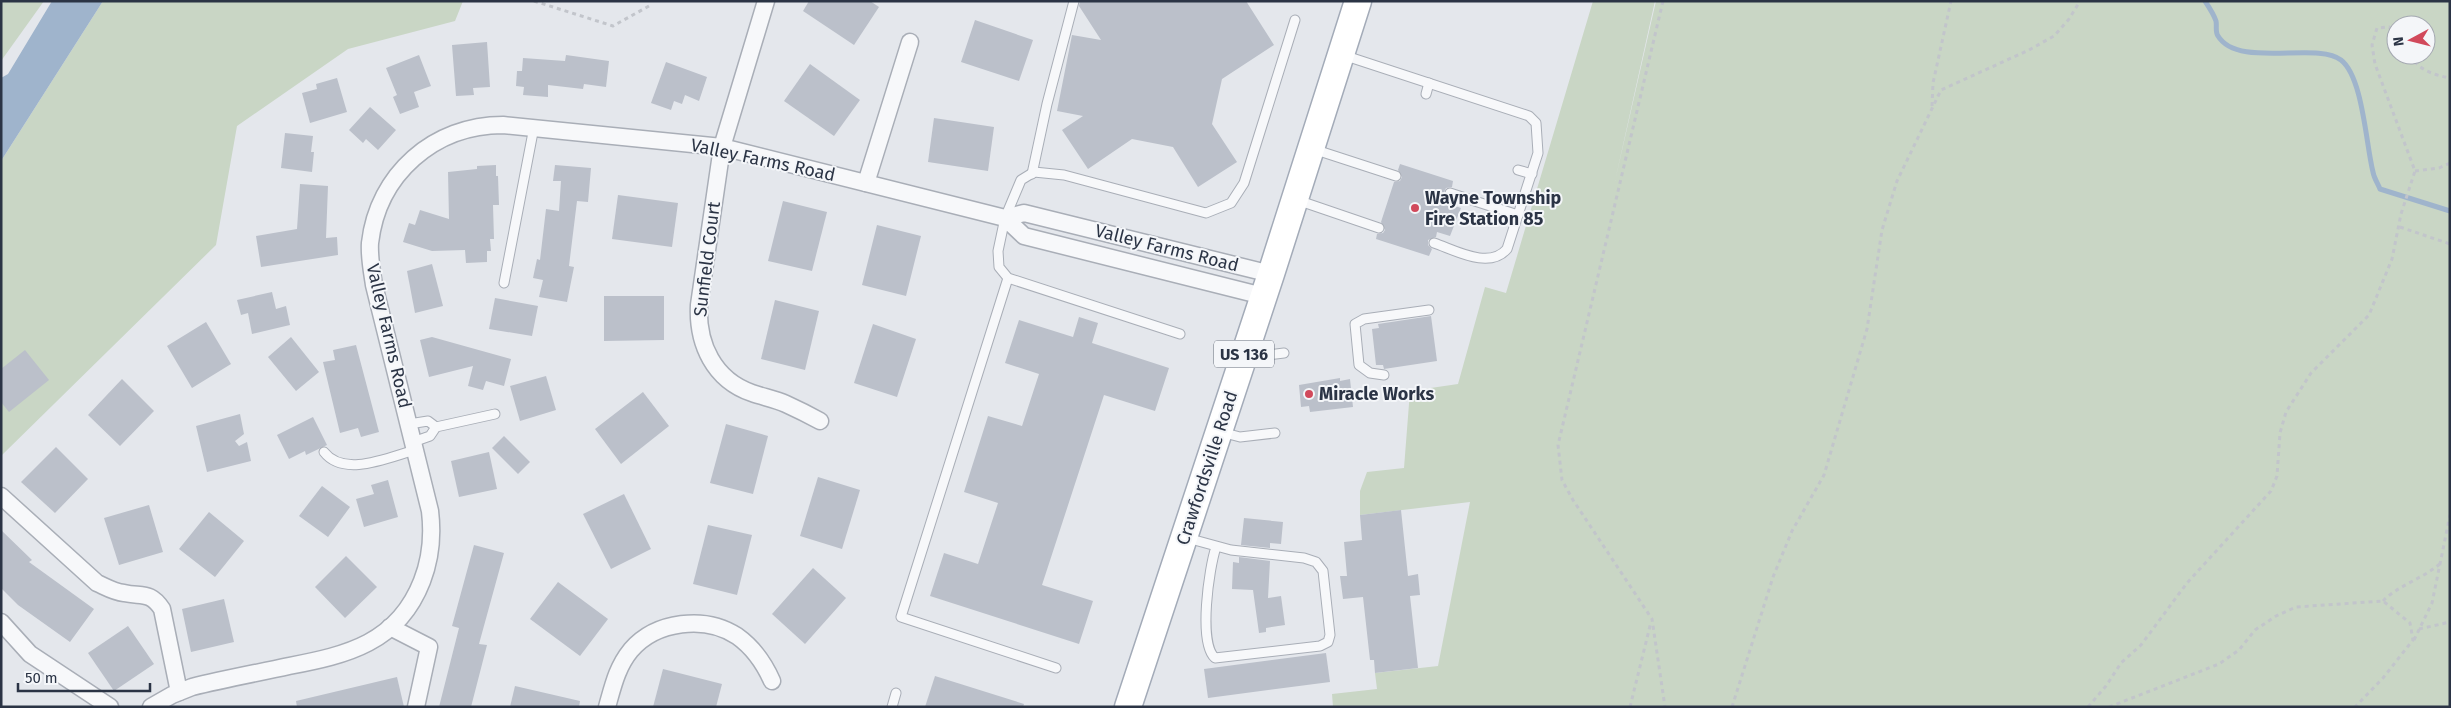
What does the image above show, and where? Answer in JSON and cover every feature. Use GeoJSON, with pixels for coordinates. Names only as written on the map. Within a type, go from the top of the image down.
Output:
{"type":"FeatureCollection","features":[{"type":"Feature","properties":{"kind":"main road","name":"Crawfordsville Road"},"geometry":{"type":"LineString","coordinates":[[1128,707],[1358,1]]}},
{"type":"Feature","properties":{"kind":"street","name":"Sunfield Court"},"geometry":{"type":"LineString","coordinates":[[766,1],[722,147],[698,322],[703,347],[717,369],[736,386],[786,404],[820,421]]}},
{"type":"Feature","properties":{"kind":"street"},"geometry":{"type":"LineString","coordinates":[[866,183],[910,42]]}},
{"type":"Feature","properties":{"kind":"street","name":"Valley Farms Road"},"geometry":{"type":"LineString","coordinates":[[155,706],[180,692],[202,684],[341,656],[361,648],[390,627],[413,601],[430,562],[432,528],[430,511],[370,268],[370,242],[375,217],[384,193],[404,166],[431,144],[454,133],[494,125],[534,127],[722,147],[1005,218],[1024,214],[1267,285]]}},
{"type":"Feature","properties":{"kind":"street","name":"Valley Farms Road"},"geometry":{"type":"LineString","coordinates":[[1005,218],[1024,236],[1267,285]]}},
{"type":"Feature","properties":{"kind":"street"},"geometry":{"type":"LineString","coordinates":[[1,496],[97,583],[113,591],[144,595],[156,600],[162,609],[180,692]]}},
{"type":"Feature","properties":{"kind":"street"},"geometry":{"type":"LineString","coordinates":[[1,622],[30,654],[110,707]]}},
{"type":"Feature","properties":{"kind":"street"},"geometry":{"type":"LineString","coordinates":[[607,707],[615,678],[632,650],[651,635],[682,624],[716,626],[738,637],[756,653],[772,681]]}},
{"type":"Feature","properties":{"kind":"street"},"geometry":{"type":"LineString","coordinates":[[390,627],[429,647],[416,707]]}},
{"type":"Feature","properties":{"kind":"lane"},"geometry":{"type":"LineString","coordinates":[[1032,174],[1074,1]]}},
{"type":"Feature","properties":{"kind":"lane"},"geometry":{"type":"LineString","coordinates":[[1180,334],[1008,278],[999,267],[998,251],[1005,218],[1021,180],[1032,174],[1064,175],[1206,214],[1231,204],[1244,183],[1295,20]]}},
{"type":"Feature","properties":{"kind":"lane"},"geometry":{"type":"LineString","coordinates":[[1340,54],[1533,119],[1539,133],[1540,145],[1507,249],[1494,258],[1480,258],[1434,243]]}},
{"type":"Feature","properties":{"kind":"lane"},"geometry":{"type":"LineString","coordinates":[[1426,94],[1429,83]]}},
{"type":"Feature","properties":{"kind":"lane"},"geometry":{"type":"LineString","coordinates":[[504,283],[534,127]]}},
{"type":"Feature","properties":{"kind":"lane"},"geometry":{"type":"LineString","coordinates":[[1310,148],[1396,176]]}},
{"type":"Feature","properties":{"kind":"lane"},"geometry":{"type":"LineString","coordinates":[[1518,170],[1532,174]]}},
{"type":"Feature","properties":{"kind":"lane"},"geometry":{"type":"LineString","coordinates":[[1450,193],[1518,215]]}},
{"type":"Feature","properties":{"kind":"lane"},"geometry":{"type":"LineString","coordinates":[[1294,199],[1379,228]]}},
{"type":"Feature","properties":{"kind":"lane"},"geometry":{"type":"LineString","coordinates":[[1008,278],[901,617],[1056,668]]}},
{"type":"Feature","properties":{"kind":"lane"},"geometry":{"type":"LineString","coordinates":[[1384,375],[1375,375],[1360,368],[1353,345],[1355,324],[1360,320],[1429,310]]}},
{"type":"Feature","properties":{"kind":"lane"},"geometry":{"type":"LineString","coordinates":[[1246,348],[1268,354],[1284,353]]}},
{"type":"Feature","properties":{"kind":"lane"},"geometry":{"type":"LineString","coordinates":[[324,452],[329,458],[344,464],[358,464],[414,446],[430,436],[436,427],[495,414]]}},
{"type":"Feature","properties":{"kind":"lane"},"geometry":{"type":"LineString","coordinates":[[409,424],[428,421],[436,427]]}},
{"type":"Feature","properties":{"kind":"lane"},"geometry":{"type":"LineString","coordinates":[[1219,432],[1240,437],[1275,433]]}},
{"type":"Feature","properties":{"kind":"lane"},"geometry":{"type":"LineString","coordinates":[[1184,537],[1216,547],[1304,558],[1316,562],[1323,571],[1330,634],[1328,642],[1320,646],[1214,658],[1207,643],[1208,589],[1216,547]]}},
{"type":"Feature","properties":{"kind":"lane"},"geometry":{"type":"LineString","coordinates":[[892,707],[896,693]]}},
{"type":"Feature","properties":{"kind":"path"},"geometry":{"type":"LineString","coordinates":[[534,1],[613,26],[649,6]]}},
{"type":"Feature","properties":{"kind":"path"},"geometry":{"type":"LineString","coordinates":[[1663,1],[1558,444],[1562,480],[1573,500],[1652,619],[1665,707]]}},
{"type":"Feature","properties":{"kind":"path"},"geometry":{"type":"LineString","coordinates":[[1932,108],[1933,83],[1951,1]]}},
{"type":"Feature","properties":{"kind":"path"},"geometry":{"type":"LineString","coordinates":[[1732,707],[1773,577],[1792,531],[1824,475],[1867,329],[1882,230],[1897,181],[1932,108],[1941,90],[2029,50],[2054,36],[2069,19],[2080,1]]}},
{"type":"Feature","properties":{"kind":"path"},"geometry":{"type":"LineString","coordinates":[[2088,707],[2106,686],[2121,663],[2141,645],[2187,583],[2271,492],[2277,476],[2280,433],[2286,412],[2311,373],[2369,316],[2392,259],[2400,227],[2401,214],[2415,171],[2375,64],[2372,44],[2377,28],[2386,27]]}},
{"type":"Feature","properties":{"kind":"path"},"geometry":{"type":"LineString","coordinates":[[2419,65],[2434,75],[2450,78]]}},
{"type":"Feature","properties":{"kind":"path"},"geometry":{"type":"LineString","coordinates":[[2415,171],[2439,168],[2450,163]]}},
{"type":"Feature","properties":{"kind":"path"},"geometry":{"type":"LineString","coordinates":[[2400,227],[2450,244]]}},
{"type":"Feature","properties":{"kind":"path"},"geometry":{"type":"LineString","coordinates":[[2354,707],[2383,678],[2413,640],[2432,603],[2450,515]]}},
{"type":"Feature","properties":{"kind":"path"},"geometry":{"type":"LineString","coordinates":[[2383,601],[2389,594],[2433,570],[2441,563]]}},
{"type":"Feature","properties":{"kind":"path"},"geometry":{"type":"LineString","coordinates":[[2109,707],[2219,664],[2239,650],[2255,630],[2276,616],[2296,607],[2383,601],[2410,623],[2413,640]]}},
{"type":"Feature","properties":{"kind":"path"},"geometry":{"type":"LineString","coordinates":[[1630,707],[1652,619]]}},
{"type":"Feature","properties":{"kind":"path"},"geometry":{"type":"LineString","coordinates":[[2418,629],[2450,622]]}},
{"type":"Feature","properties":{"kind":"green space"},"geometry":{"type":"Polygon","coordinates":[[[1,1],[44,1],[1,61],[1,1]]]}},
{"type":"Feature","properties":{"kind":"green space"},"geometry":{"type":"Polygon","coordinates":[[[103,1],[463,1],[455,21],[348,49],[237,126],[216,245],[1,456],[1,161],[103,1]]]}},
{"type":"Feature","properties":{"kind":"green space"},"geometry":{"type":"Polygon","coordinates":[[[1593,1],[1655,1],[1615,181],[1656,1],[2450,1],[2450,707],[1333,707],[1332,694],[1377,689],[1375,673],[1438,666],[1470,502],[1360,515],[1360,491],[1367,472],[1404,468],[1410,391],[1458,384],[1485,287],[1506,293],[1593,1]]]}},
{"type":"Feature","properties":{"kind":"water"},"geometry":{"type":"Polygon","coordinates":[[[52,1],[103,1],[1,161],[1,78],[8,74],[52,1]]]}},
{"type":"Feature","properties":{"kind":"building"},"geometry":{"type":"Polygon","coordinates":[[[809,1],[870,1],[879,7],[854,45],[803,11],[809,1]]]}},
{"type":"Feature","properties":{"kind":"building"},"geometry":{"type":"Polygon","coordinates":[[[1080,1],[1246,1],[1274,45],[1222,79],[1212,124],[1237,162],[1198,187],[1173,147],[1132,139],[1088,169],[1062,130],[1083,116],[1057,111],[1072,35],[1101,40],[1079,6],[1080,1]]]}},
{"type":"Feature","properties":{"kind":"building"},"geometry":{"type":"Polygon","coordinates":[[[975,20],[1033,40],[1019,81],[961,62],[975,20]]]}},
{"type":"Feature","properties":{"kind":"building"},"geometry":{"type":"Polygon","coordinates":[[[487,42],[490,87],[473,88],[474,95],[456,96],[452,45],[487,42]]]}},
{"type":"Feature","properties":{"kind":"building"},"geometry":{"type":"Polygon","coordinates":[[[419,55],[431,86],[414,92],[419,107],[400,114],[393,97],[397,95],[386,68],[419,55]]]}},
{"type":"Feature","properties":{"kind":"building"},"geometry":{"type":"Polygon","coordinates":[[[566,55],[609,61],[606,87],[584,84],[583,89],[548,85],[548,97],[523,95],[524,87],[516,86],[517,71],[522,71],[523,58],[565,61],[566,55]]]}},
{"type":"Feature","properties":{"kind":"building"},"geometry":{"type":"Polygon","coordinates":[[[666,62],[707,77],[699,101],[685,95],[682,104],[674,101],[671,110],[651,103],[666,62]]]}},
{"type":"Feature","properties":{"kind":"building"},"geometry":{"type":"Polygon","coordinates":[[[810,64],[860,100],[834,136],[784,101],[810,64]]]}},
{"type":"Feature","properties":{"kind":"building"},"geometry":{"type":"Polygon","coordinates":[[[337,78],[347,112],[310,123],[302,93],[317,89],[316,84],[337,78]]]}},
{"type":"Feature","properties":{"kind":"building"},"geometry":{"type":"Polygon","coordinates":[[[370,107],[396,130],[378,150],[366,139],[363,143],[349,130],[370,107]]]}},
{"type":"Feature","properties":{"kind":"building"},"geometry":{"type":"Polygon","coordinates":[[[934,118],[994,127],[988,171],[928,162],[934,118]]]}},
{"type":"Feature","properties":{"kind":"building"},"geometry":{"type":"Polygon","coordinates":[[[285,133],[313,136],[311,152],[314,152],[312,172],[281,168],[285,133]]]}},
{"type":"Feature","properties":{"kind":"building"},"geometry":{"type":"Polygon","coordinates":[[[1400,164],[1453,181],[1452,187],[1446,188],[1444,192],[1448,199],[1446,203],[1461,208],[1450,236],[1437,232],[1436,237],[1428,240],[1428,245],[1432,249],[1429,256],[1376,239],[1377,234],[1383,233],[1385,230],[1381,222],[1394,182],[1400,181],[1402,177],[1398,170],[1400,164]]]}},
{"type":"Feature","properties":{"kind":"building"},"geometry":{"type":"Polygon","coordinates":[[[496,165],[499,205],[493,205],[494,239],[490,239],[491,251],[487,251],[487,262],[466,263],[465,250],[432,251],[403,242],[409,223],[415,225],[420,210],[449,219],[448,172],[477,169],[477,166],[496,165]]]}},
{"type":"Feature","properties":{"kind":"building"},"geometry":{"type":"Polygon","coordinates":[[[555,165],[591,168],[588,202],[577,201],[569,266],[574,267],[567,302],[539,297],[543,280],[533,278],[537,259],[540,260],[546,209],[559,211],[561,181],[553,181],[555,165]]]}},
{"type":"Feature","properties":{"kind":"building"},"geometry":{"type":"Polygon","coordinates":[[[300,184],[328,186],[326,238],[337,237],[338,255],[261,267],[256,236],[297,229],[300,184]]]}},
{"type":"Feature","properties":{"kind":"building"},"geometry":{"type":"Polygon","coordinates":[[[618,195],[678,203],[672,247],[612,239],[618,195]]]}},
{"type":"Feature","properties":{"kind":"building"},"geometry":{"type":"Polygon","coordinates":[[[783,201],[827,212],[812,271],[768,261],[783,201]]]}},
{"type":"Feature","properties":{"kind":"building"},"geometry":{"type":"Polygon","coordinates":[[[877,225],[921,236],[906,296],[862,285],[877,225]]]}},
{"type":"Feature","properties":{"kind":"building"},"geometry":{"type":"Polygon","coordinates":[[[432,264],[443,306],[415,313],[407,271],[432,264]]]}},
{"type":"Feature","properties":{"kind":"building"},"geometry":{"type":"Polygon","coordinates":[[[272,292],[276,309],[286,306],[290,325],[252,334],[248,313],[241,315],[237,300],[272,292]]]}},
{"type":"Feature","properties":{"kind":"building"},"geometry":{"type":"Polygon","coordinates":[[[604,296],[664,296],[664,340],[604,341],[604,296]]]}},
{"type":"Feature","properties":{"kind":"building"},"geometry":{"type":"Polygon","coordinates":[[[495,298],[538,306],[532,336],[489,329],[495,298]]]}},
{"type":"Feature","properties":{"kind":"building"},"geometry":{"type":"Polygon","coordinates":[[[775,300],[819,311],[805,370],[761,359],[775,300]]]}},
{"type":"Feature","properties":{"kind":"building"},"geometry":{"type":"Polygon","coordinates":[[[1431,316],[1437,361],[1384,369],[1383,365],[1376,365],[1372,329],[1379,328],[1378,324],[1431,316]]]}},
{"type":"Feature","properties":{"kind":"building"},"geometry":{"type":"Polygon","coordinates":[[[1079,317],[1098,323],[1092,343],[1169,368],[1155,411],[1104,395],[1042,585],[1093,601],[1079,644],[930,596],[944,553],[978,564],[998,503],[964,492],[988,416],[1022,426],[1039,374],[1005,363],[1019,320],[1073,337],[1079,317]]]}},
{"type":"Feature","properties":{"kind":"building"},"geometry":{"type":"Polygon","coordinates":[[[206,322],[231,364],[192,388],[167,346],[206,322]]]}},
{"type":"Feature","properties":{"kind":"building"},"geometry":{"type":"Polygon","coordinates":[[[873,324],[916,339],[897,397],[854,383],[873,324]]]}},
{"type":"Feature","properties":{"kind":"building"},"geometry":{"type":"Polygon","coordinates":[[[291,337],[319,372],[296,391],[268,357],[291,337]]]}},
{"type":"Feature","properties":{"kind":"building"},"geometry":{"type":"Polygon","coordinates":[[[432,337],[511,359],[504,386],[486,381],[483,390],[468,386],[473,366],[429,377],[420,340],[432,337]]]}},
{"type":"Feature","properties":{"kind":"building"},"geometry":{"type":"Polygon","coordinates":[[[356,345],[379,432],[361,437],[358,428],[340,433],[323,362],[335,360],[333,350],[356,345]]]}},
{"type":"Feature","properties":{"kind":"building"},"geometry":{"type":"Polygon","coordinates":[[[25,350],[49,380],[9,412],[1,402],[1,369],[25,350]]]}},
{"type":"Feature","properties":{"kind":"building"},"geometry":{"type":"Polygon","coordinates":[[[546,376],[556,410],[520,421],[510,386],[546,376]]]}},
{"type":"Feature","properties":{"kind":"building"},"geometry":{"type":"Polygon","coordinates":[[[1340,378],[1340,381],[1350,379],[1353,407],[1310,412],[1309,406],[1301,407],[1299,385],[1340,378]]]}},
{"type":"Feature","properties":{"kind":"building"},"geometry":{"type":"Polygon","coordinates":[[[122,379],[154,411],[120,446],[88,415],[122,379]]]}},
{"type":"Feature","properties":{"kind":"building"},"geometry":{"type":"Polygon","coordinates":[[[643,392],[669,426],[621,464],[595,429],[643,392]]]}},
{"type":"Feature","properties":{"kind":"building"},"geometry":{"type":"Polygon","coordinates":[[[240,414],[244,434],[235,441],[239,446],[247,442],[251,461],[207,472],[196,426],[240,414]]]}},
{"type":"Feature","properties":{"kind":"building"},"geometry":{"type":"Polygon","coordinates":[[[313,417],[327,445],[306,455],[305,451],[289,459],[277,435],[313,417]]]}},
{"type":"Feature","properties":{"kind":"building"},"geometry":{"type":"Polygon","coordinates":[[[726,424],[768,436],[753,494],[710,483],[726,424]]]}},
{"type":"Feature","properties":{"kind":"building"},"geometry":{"type":"Polygon","coordinates":[[[504,436],[530,462],[518,474],[492,448],[504,436]]]}},
{"type":"Feature","properties":{"kind":"building"},"geometry":{"type":"Polygon","coordinates":[[[56,447],[88,479],[55,513],[21,482],[56,447]]]}},
{"type":"Feature","properties":{"kind":"building"},"geometry":{"type":"Polygon","coordinates":[[[489,452],[497,489],[459,497],[451,461],[489,452]]]}},
{"type":"Feature","properties":{"kind":"building"},"geometry":{"type":"Polygon","coordinates":[[[818,477],[860,490],[842,549],[800,536],[818,477]]]}},
{"type":"Feature","properties":{"kind":"building"},"geometry":{"type":"Polygon","coordinates":[[[388,480],[398,517],[364,527],[356,499],[374,494],[371,485],[388,480]]]}},
{"type":"Feature","properties":{"kind":"building"},"geometry":{"type":"Polygon","coordinates":[[[322,486],[350,507],[328,537],[299,516],[322,486]]]}},
{"type":"Feature","properties":{"kind":"building"},"geometry":{"type":"Polygon","coordinates":[[[624,494],[651,549],[611,569],[583,514],[624,494]]]}},
{"type":"Feature","properties":{"kind":"building"},"geometry":{"type":"Polygon","coordinates":[[[149,505],[163,552],[119,565],[104,518],[149,505]]]}},
{"type":"Feature","properties":{"kind":"building"},"geometry":{"type":"Polygon","coordinates":[[[1401,510],[1408,576],[1418,574],[1420,595],[1410,596],[1418,668],[1375,673],[1374,660],[1370,660],[1363,597],[1343,599],[1340,576],[1347,576],[1344,542],[1362,540],[1360,515],[1401,510]]]}},
{"type":"Feature","properties":{"kind":"building"},"geometry":{"type":"Polygon","coordinates":[[[209,512],[244,541],[215,577],[179,549],[209,512]]]}},
{"type":"Feature","properties":{"kind":"building"},"geometry":{"type":"Polygon","coordinates":[[[1244,518],[1283,522],[1281,544],[1270,543],[1270,548],[1241,545],[1244,518]]]}},
{"type":"Feature","properties":{"kind":"building"},"geometry":{"type":"Polygon","coordinates":[[[708,525],[752,535],[737,595],[693,584],[708,525]]]}},
{"type":"Feature","properties":{"kind":"building"},"geometry":{"type":"Polygon","coordinates":[[[1,530],[32,560],[29,562],[94,609],[70,642],[18,605],[1,588],[1,530]]]}},
{"type":"Feature","properties":{"kind":"building"},"geometry":{"type":"Polygon","coordinates":[[[474,545],[504,553],[479,644],[487,645],[471,707],[439,707],[459,628],[452,626],[474,545]]]}},
{"type":"Feature","properties":{"kind":"building"},"geometry":{"type":"Polygon","coordinates":[[[346,556],[377,587],[345,618],[315,587],[346,556]]]}},
{"type":"Feature","properties":{"kind":"building"},"geometry":{"type":"Polygon","coordinates":[[[1239,557],[1270,561],[1268,598],[1281,596],[1285,625],[1266,628],[1266,632],[1259,633],[1253,590],[1232,589],[1233,562],[1239,563],[1239,557]]]}},
{"type":"Feature","properties":{"kind":"building"},"geometry":{"type":"Polygon","coordinates":[[[813,568],[846,598],[805,644],[772,614],[813,568]]]}},
{"type":"Feature","properties":{"kind":"building"},"geometry":{"type":"Polygon","coordinates":[[[558,582],[608,619],[580,656],[530,619],[558,582]]]}},
{"type":"Feature","properties":{"kind":"building"},"geometry":{"type":"Polygon","coordinates":[[[224,599],[234,642],[191,652],[182,609],[224,599]]]}},
{"type":"Feature","properties":{"kind":"building"},"geometry":{"type":"Polygon","coordinates":[[[128,626],[154,664],[114,691],[88,653],[128,626]]]}},
{"type":"Feature","properties":{"kind":"building"},"geometry":{"type":"Polygon","coordinates":[[[1326,653],[1330,682],[1208,698],[1204,669],[1326,653]]]}},
{"type":"Feature","properties":{"kind":"building"},"geometry":{"type":"Polygon","coordinates":[[[663,669],[722,684],[716,707],[653,707],[663,669]]]}},
{"type":"Feature","properties":{"kind":"building"},"geometry":{"type":"Polygon","coordinates":[[[935,676],[1024,704],[1023,707],[925,707],[935,676]]]}},
{"type":"Feature","properties":{"kind":"building"},"geometry":{"type":"Polygon","coordinates":[[[397,677],[404,707],[297,707],[296,701],[397,677]]]}},
{"type":"Feature","properties":{"kind":"building"},"geometry":{"type":"Polygon","coordinates":[[[515,686],[580,701],[579,707],[510,707],[515,686]]]}},
{"type":"Feature","properties":{"kind":"waterway"},"geometry":{"type":"LineString","coordinates":[[2205,1],[2216,21],[2218,36],[2228,46],[2242,51],[2259,53],[2314,53],[2330,55],[2341,60],[2348,69],[2359,96],[2374,174],[2380,189],[2450,211]]}},
{"type":"Feature","properties":{"kind":"place","name":"Wayne Township Fire Station 85"},"geometry":{"type":"Point","coordinates":[1415,208]}},
{"type":"Feature","properties":{"kind":"place","name":"Miracle Works"},"geometry":{"type":"Point","coordinates":[1309,394]}}]}
